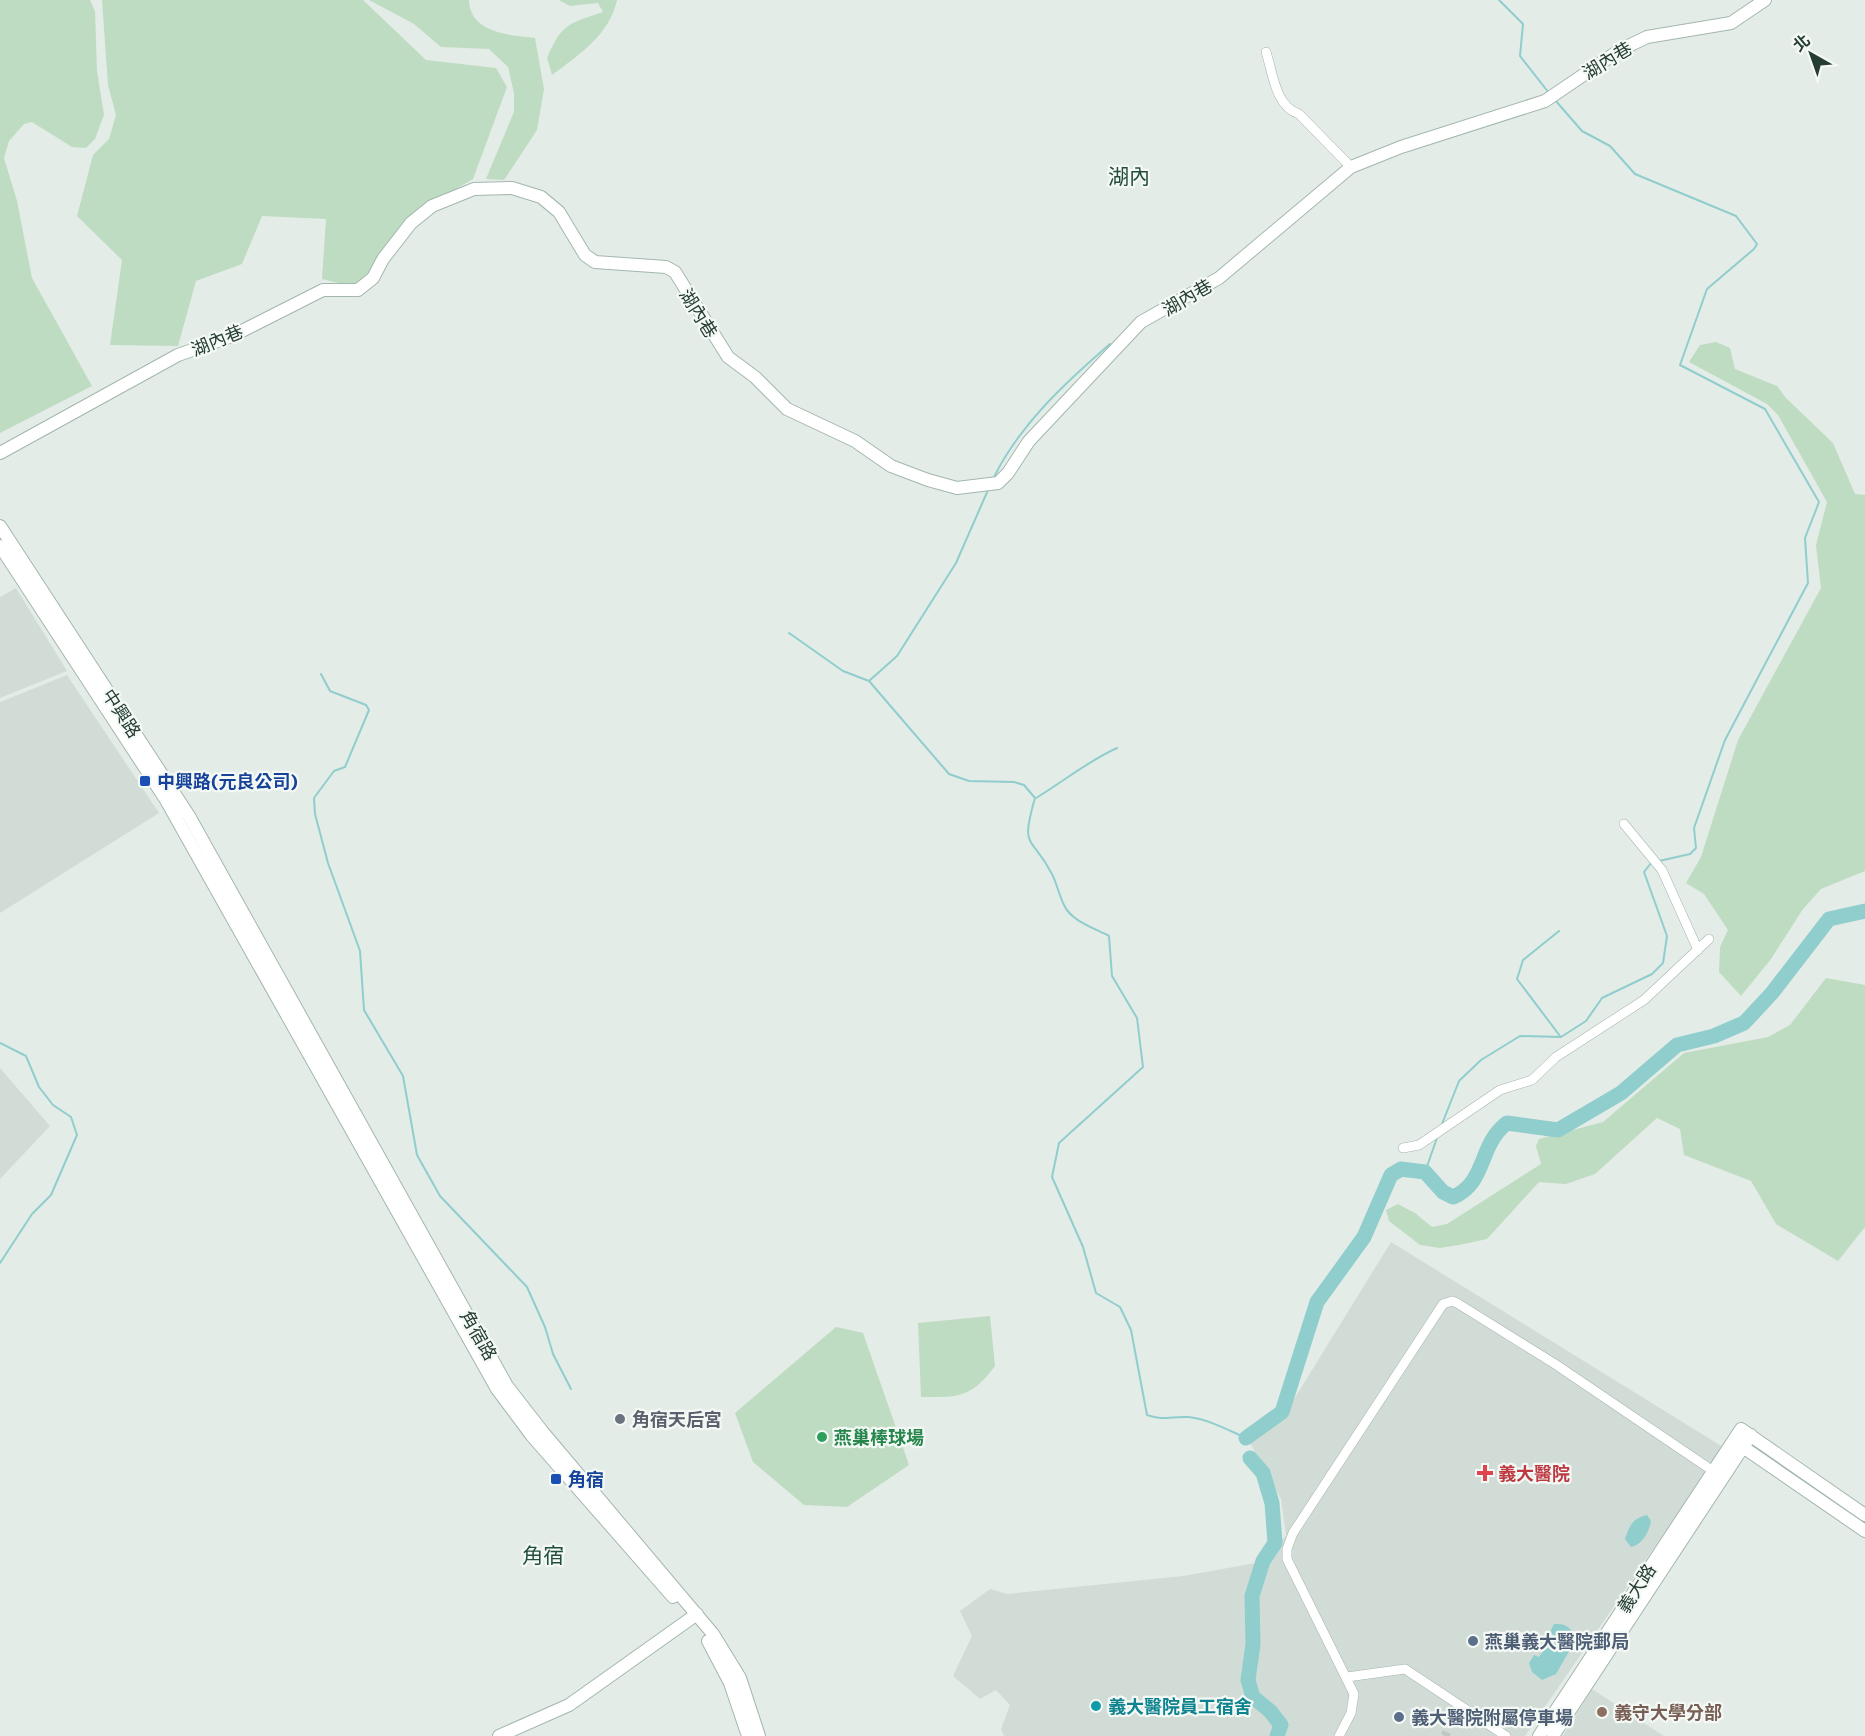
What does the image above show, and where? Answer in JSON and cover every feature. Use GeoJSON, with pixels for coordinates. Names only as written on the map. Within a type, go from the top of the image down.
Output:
{"type":"FeatureCollection","features":[{"type":"Feature","properties":{"kind":"street","name":"湖內巷"},"geometry":{"type":"LineString","coordinates":[[0,453],[178,355],[232,336],[323,290],[358,290],[373,278],[383,259],[411,223],[432,206],[474,189],[512,188],[541,197],[559,212],[585,255],[595,262],[666,267],[675,272],[728,357],[755,377],[787,409],[855,441],[891,466],[928,480],[957,488],[998,483],[1008,473],[1029,441],[1141,322],[1219,278],[1351,167],[1401,147],[1545,101],[1620,50],[1647,37],[1731,23],[1765,0]]}},
{"type":"Feature","properties":{"kind":"street"},"geometry":{"type":"LineString","coordinates":[[1266,52],[1279,97],[1290,111],[1299,114],[1351,167]]}},
{"type":"Feature","properties":{"kind":"street","name":"中興路"},"geometry":{"type":"LineString","coordinates":[[0,526],[162,773],[233,908]]}},
{"type":"Feature","properties":{"kind":"street","name":"中興路"},"geometry":{"type":"LineString","coordinates":[[0,546],[153,780],[233,908]]}},
{"type":"Feature","properties":{"kind":"street"},"geometry":{"type":"LineString","coordinates":[[1624,824],[1662,870],[1698,950]]}},
{"type":"Feature","properties":{"kind":"street","name":"角宿路"},"geometry":{"type":"LineString","coordinates":[[233,908],[507,1386],[547,1438],[722,1648],[740,1678],[759,1736]]}},
{"type":"Feature","properties":{"kind":"street"},"geometry":{"type":"LineString","coordinates":[[1403,1148],[1419,1145],[1500,1090],[1532,1080],[1556,1057],[1644,1000],[1709,939]]}},
{"type":"Feature","properties":{"kind":"street"},"geometry":{"type":"LineString","coordinates":[[1339,1736],[1351,1713],[1354,1694],[1294,1576],[1287,1549],[1300,1523],[1438,1311],[1447,1302],[1457,1302],[1555,1364],[1718,1474]]}},
{"type":"Feature","properties":{"kind":"street"},"geometry":{"type":"LineString","coordinates":[[1865,1515],[1741,1429],[1738,1444],[1865,1531]]}},
{"type":"Feature","properties":{"kind":"street","name":"義大路"},"geometry":{"type":"LineString","coordinates":[[1539,1736],[1738,1444]]}},
{"type":"Feature","properties":{"kind":"street","name":"義大路"},"geometry":{"type":"LineString","coordinates":[[1553,1736],[1718,1474]]}},
{"type":"Feature","properties":{"kind":"street"},"geometry":{"type":"LineString","coordinates":[[500,1736],[568,1705],[694,1616]]}},
{"type":"Feature","properties":{"kind":"street","name":"角宿路"},"geometry":{"type":"LineString","coordinates":[[694,1616],[720,1660],[748,1736]]}},
{"type":"Feature","properties":{"kind":"street"},"geometry":{"type":"LineString","coordinates":[[1347,1677],[1406,1669],[1506,1736]]}},
{"type":"Feature","properties":{"kind":"shaded area"},"geometry":{"type":"Polygon","coordinates":[[[16,588],[67,671],[0,698],[0,597],[16,588]]]}},
{"type":"Feature","properties":{"kind":"shaded area"},"geometry":{"type":"Polygon","coordinates":[[[67,675],[159,813],[0,913],[0,702],[67,675]]]}},
{"type":"Feature","properties":{"kind":"shaded area"},"geometry":{"type":"Polygon","coordinates":[[[0,1068],[50,1126],[0,1179],[0,1068]]]}},
{"type":"Feature","properties":{"kind":"shaded area","name":"義大醫院"},"geometry":{"type":"Polygon","coordinates":[[[1391,1242],[1723,1447],[1525,1736],[1004,1736],[1001,1729],[1010,1705],[996,1690],[980,1699],[953,1676],[972,1636],[960,1611],[990,1589],[1007,1594],[1183,1576],[1256,1563],[1286,1536],[1281,1499],[1250,1443],[1288,1409],[1391,1242]]]}},
{"type":"Feature","properties":{"kind":"shaded area","name":"義守大學分部"},"geometry":{"type":"Polygon","coordinates":[[[1592,1689],[1664,1736],[1563,1736],[1592,1689]]]}},
{"type":"Feature","properties":{"kind":"green space"},"geometry":{"type":"Polygon","coordinates":[[[0,0],[90,0],[95,11],[97,71],[104,115],[95,139],[86,148],[72,147],[32,122],[24,124],[9,141],[4,158],[17,201],[32,278],[92,386],[0,433],[0,0]]]}},
{"type":"Feature","properties":{"kind":"green space"},"geometry":{"type":"Polygon","coordinates":[[[102,0],[363,0],[426,60],[496,68],[507,87],[473,179],[416,213],[366,280],[347,285],[322,279],[326,219],[262,216],[242,264],[196,281],[178,346],[110,345],[122,260],[77,216],[93,155],[109,139],[116,115],[108,85],[102,0]]]}},
{"type":"Feature","properties":{"kind":"green space"},"geometry":{"type":"Polygon","coordinates":[[[369,0],[469,0],[471,11],[483,26],[503,33],[535,38],[544,89],[537,130],[504,180],[486,179],[514,112],[514,93],[508,67],[489,49],[441,47],[414,24],[369,0]]]}},
{"type":"Feature","properties":{"kind":"green space"},"geometry":{"type":"Polygon","coordinates":[[[559,0],[617,0],[608,23],[592,43],[552,75],[547,58],[562,31],[574,23],[603,12],[598,3],[570,6],[559,0]]]}},
{"type":"Feature","properties":{"kind":"green space"},"geometry":{"type":"Polygon","coordinates":[[[1716,342],[1730,348],[1735,369],[1777,386],[1786,398],[1833,443],[1855,494],[1865,495],[1865,871],[1821,889],[1803,909],[1771,959],[1741,996],[1719,972],[1720,947],[1728,930],[1704,894],[1686,883],[1701,857],[1738,740],[1821,588],[1816,545],[1827,502],[1778,415],[1767,404],[1689,362],[1700,345],[1716,342]]]}},
{"type":"Feature","properties":{"kind":"green space"},"geometry":{"type":"Polygon","coordinates":[[[1826,978],[1865,985],[1865,1227],[1838,1261],[1776,1224],[1751,1181],[1684,1155],[1680,1129],[1657,1118],[1595,1174],[1566,1184],[1539,1182],[1487,1239],[1440,1248],[1420,1245],[1389,1221],[1386,1210],[1398,1204],[1415,1213],[1432,1227],[1447,1224],[1541,1164],[1536,1146],[1539,1139],[1603,1122],[1684,1053],[1768,1037],[1790,1025],[1826,978]]]}},
{"type":"Feature","properties":{"kind":"green space"},"geometry":{"type":"Polygon","coordinates":[[[990,1316],[995,1366],[987,1377],[971,1390],[955,1396],[921,1397],[918,1323],[990,1316]]]}},
{"type":"Feature","properties":{"kind":"green space","name":"燕巢棒球場"},"geometry":{"type":"Polygon","coordinates":[[[836,1327],[863,1333],[909,1465],[847,1507],[804,1505],[753,1462],[735,1413],[836,1327]]]}},
{"type":"Feature","properties":{"kind":"water"},"geometry":{"type":"Polygon","coordinates":[[[1647,1515],[1651,1521],[1647,1533],[1639,1543],[1631,1547],[1625,1539],[1628,1530],[1635,1520],[1647,1515]]]}},
{"type":"Feature","properties":{"kind":"water"},"geometry":{"type":"Polygon","coordinates":[[[1554,1624],[1569,1628],[1575,1641],[1556,1674],[1542,1680],[1532,1672],[1529,1663],[1534,1655],[1539,1657],[1554,1636],[1550,1632],[1554,1624]]]}},
{"type":"Feature","properties":{"kind":"waterway"},"geometry":{"type":"LineString","coordinates":[[1499,0],[1523,24],[1520,56],[1549,93]]}},
{"type":"Feature","properties":{"kind":"waterway"},"geometry":{"type":"LineString","coordinates":[[1555,100],[1582,131],[1610,146],[1635,174],[1736,216],[1757,244],[1707,289],[1680,365],[1765,409],[1819,502],[1805,538],[1808,583],[1725,740],[1694,828],[1696,848],[1690,854],[1659,861]]}},
{"type":"Feature","properties":{"kind":"waterway"},"geometry":{"type":"LineString","coordinates":[[993,479],[1016,440],[1030,423],[1060,389],[1110,344]]}},
{"type":"Feature","properties":{"kind":"waterway"},"geometry":{"type":"LineString","coordinates":[[869,681],[897,656],[956,563],[988,490]]}},
{"type":"Feature","properties":{"kind":"waterway"},"geometry":{"type":"LineString","coordinates":[[789,633],[843,671],[869,681],[949,774],[969,781],[1014,782],[1024,785],[1035,798],[1028,826],[1030,840],[1052,874],[1067,911],[1084,924],[1109,936],[1112,976],[1137,1018],[1143,1067],[1059,1143],[1052,1177],[1083,1247],[1096,1293],[1120,1307],[1131,1330],[1147,1415],[1158,1418],[1195,1418],[1218,1425],[1246,1438]]}},
{"type":"Feature","properties":{"kind":"waterway"},"geometry":{"type":"LineString","coordinates":[[321,674],[330,691],[366,705],[369,710],[345,767],[334,771],[314,798],[315,814],[328,863],[360,951],[364,1010],[403,1076],[417,1155],[440,1196],[527,1287],[545,1327],[553,1354],[571,1389]]}},
{"type":"Feature","properties":{"kind":"waterway"},"geometry":{"type":"LineString","coordinates":[[1036,798],[1086,765],[1117,748]]}},
{"type":"Feature","properties":{"kind":"waterway"},"geometry":{"type":"LineString","coordinates":[[1442,1124],[1459,1081],[1481,1060],[1520,1036],[1561,1037],[1586,1021],[1602,998],[1652,974],[1663,963],[1667,936],[1644,872],[1651,863]]}},
{"type":"Feature","properties":{"kind":"waterway"},"geometry":{"type":"LineString","coordinates":[[1246,1438],[1282,1412],[1317,1302],[1364,1237],[1391,1175],[1401,1169],[1425,1172],[1443,1192],[1453,1197],[1464,1191],[1472,1183],[1491,1142],[1507,1123],[1558,1130],[1621,1093],[1677,1045],[1714,1036],[1744,1023],[1772,993],[1829,919],[1865,911]]}},
{"type":"Feature","properties":{"kind":"waterway"},"geometry":{"type":"LineString","coordinates":[[1559,931],[1523,960],[1517,979],[1560,1036]]}},
{"type":"Feature","properties":{"kind":"waterway"},"geometry":{"type":"LineString","coordinates":[[0,1043],[26,1056],[39,1087],[53,1105],[71,1117],[77,1135],[51,1195],[32,1214],[0,1263]]}},
{"type":"Feature","properties":{"kind":"waterway"},"geometry":{"type":"LineString","coordinates":[[1425,1172],[1438,1135]]}},
{"type":"Feature","properties":{"kind":"waterway"},"geometry":{"type":"LineString","coordinates":[[1250,1458],[1263,1473],[1272,1503],[1275,1543],[1263,1561],[1252,1596],[1253,1644],[1248,1680],[1253,1697],[1270,1711],[1281,1725],[1277,1736]]}},
{"type":"Feature","properties":{"kind":"tunnel"},"geometry":{"type":"LineString","coordinates":[[1445,1736],[1447,1732]]}},
{"type":"Feature","properties":{"kind":"place","name":"中興路(元良公司)"},"geometry":{"type":"Point","coordinates":[145,781]}},
{"type":"Feature","properties":{"kind":"place","name":"角宿天后宮"},"geometry":{"type":"Point","coordinates":[620,1419]}},
{"type":"Feature","properties":{"kind":"place","name":"燕巢棒球場"},"geometry":{"type":"Point","coordinates":[822,1437]}},
{"type":"Feature","properties":{"kind":"place","name":"義大醫院"},"geometry":{"type":"Point","coordinates":[1485,1473]}},
{"type":"Feature","properties":{"kind":"place","name":"角宿"},"geometry":{"type":"Point","coordinates":[556,1479]}},
{"type":"Feature","properties":{"kind":"place","name":"燕巢義大醫院郵局"},"geometry":{"type":"Point","coordinates":[1473,1641]}},
{"type":"Feature","properties":{"kind":"place","name":"義大醫院員工宿舍"},"geometry":{"type":"Point","coordinates":[1096,1706]}},
{"type":"Feature","properties":{"kind":"place","name":"義守大學分部"},"geometry":{"type":"Point","coordinates":[1602,1712]}},
{"type":"Feature","properties":{"kind":"place","name":"義大醫院附屬停車場"},"geometry":{"type":"Point","coordinates":[1399,1717]}},
{"type":"Feature","properties":{"kind":"district","name":"湖內"},"geometry":{"type":"Point","coordinates":[1129,175]}},
{"type":"Feature","properties":{"kind":"district","name":"角宿"},"geometry":{"type":"Point","coordinates":[543,1554]}}]}
